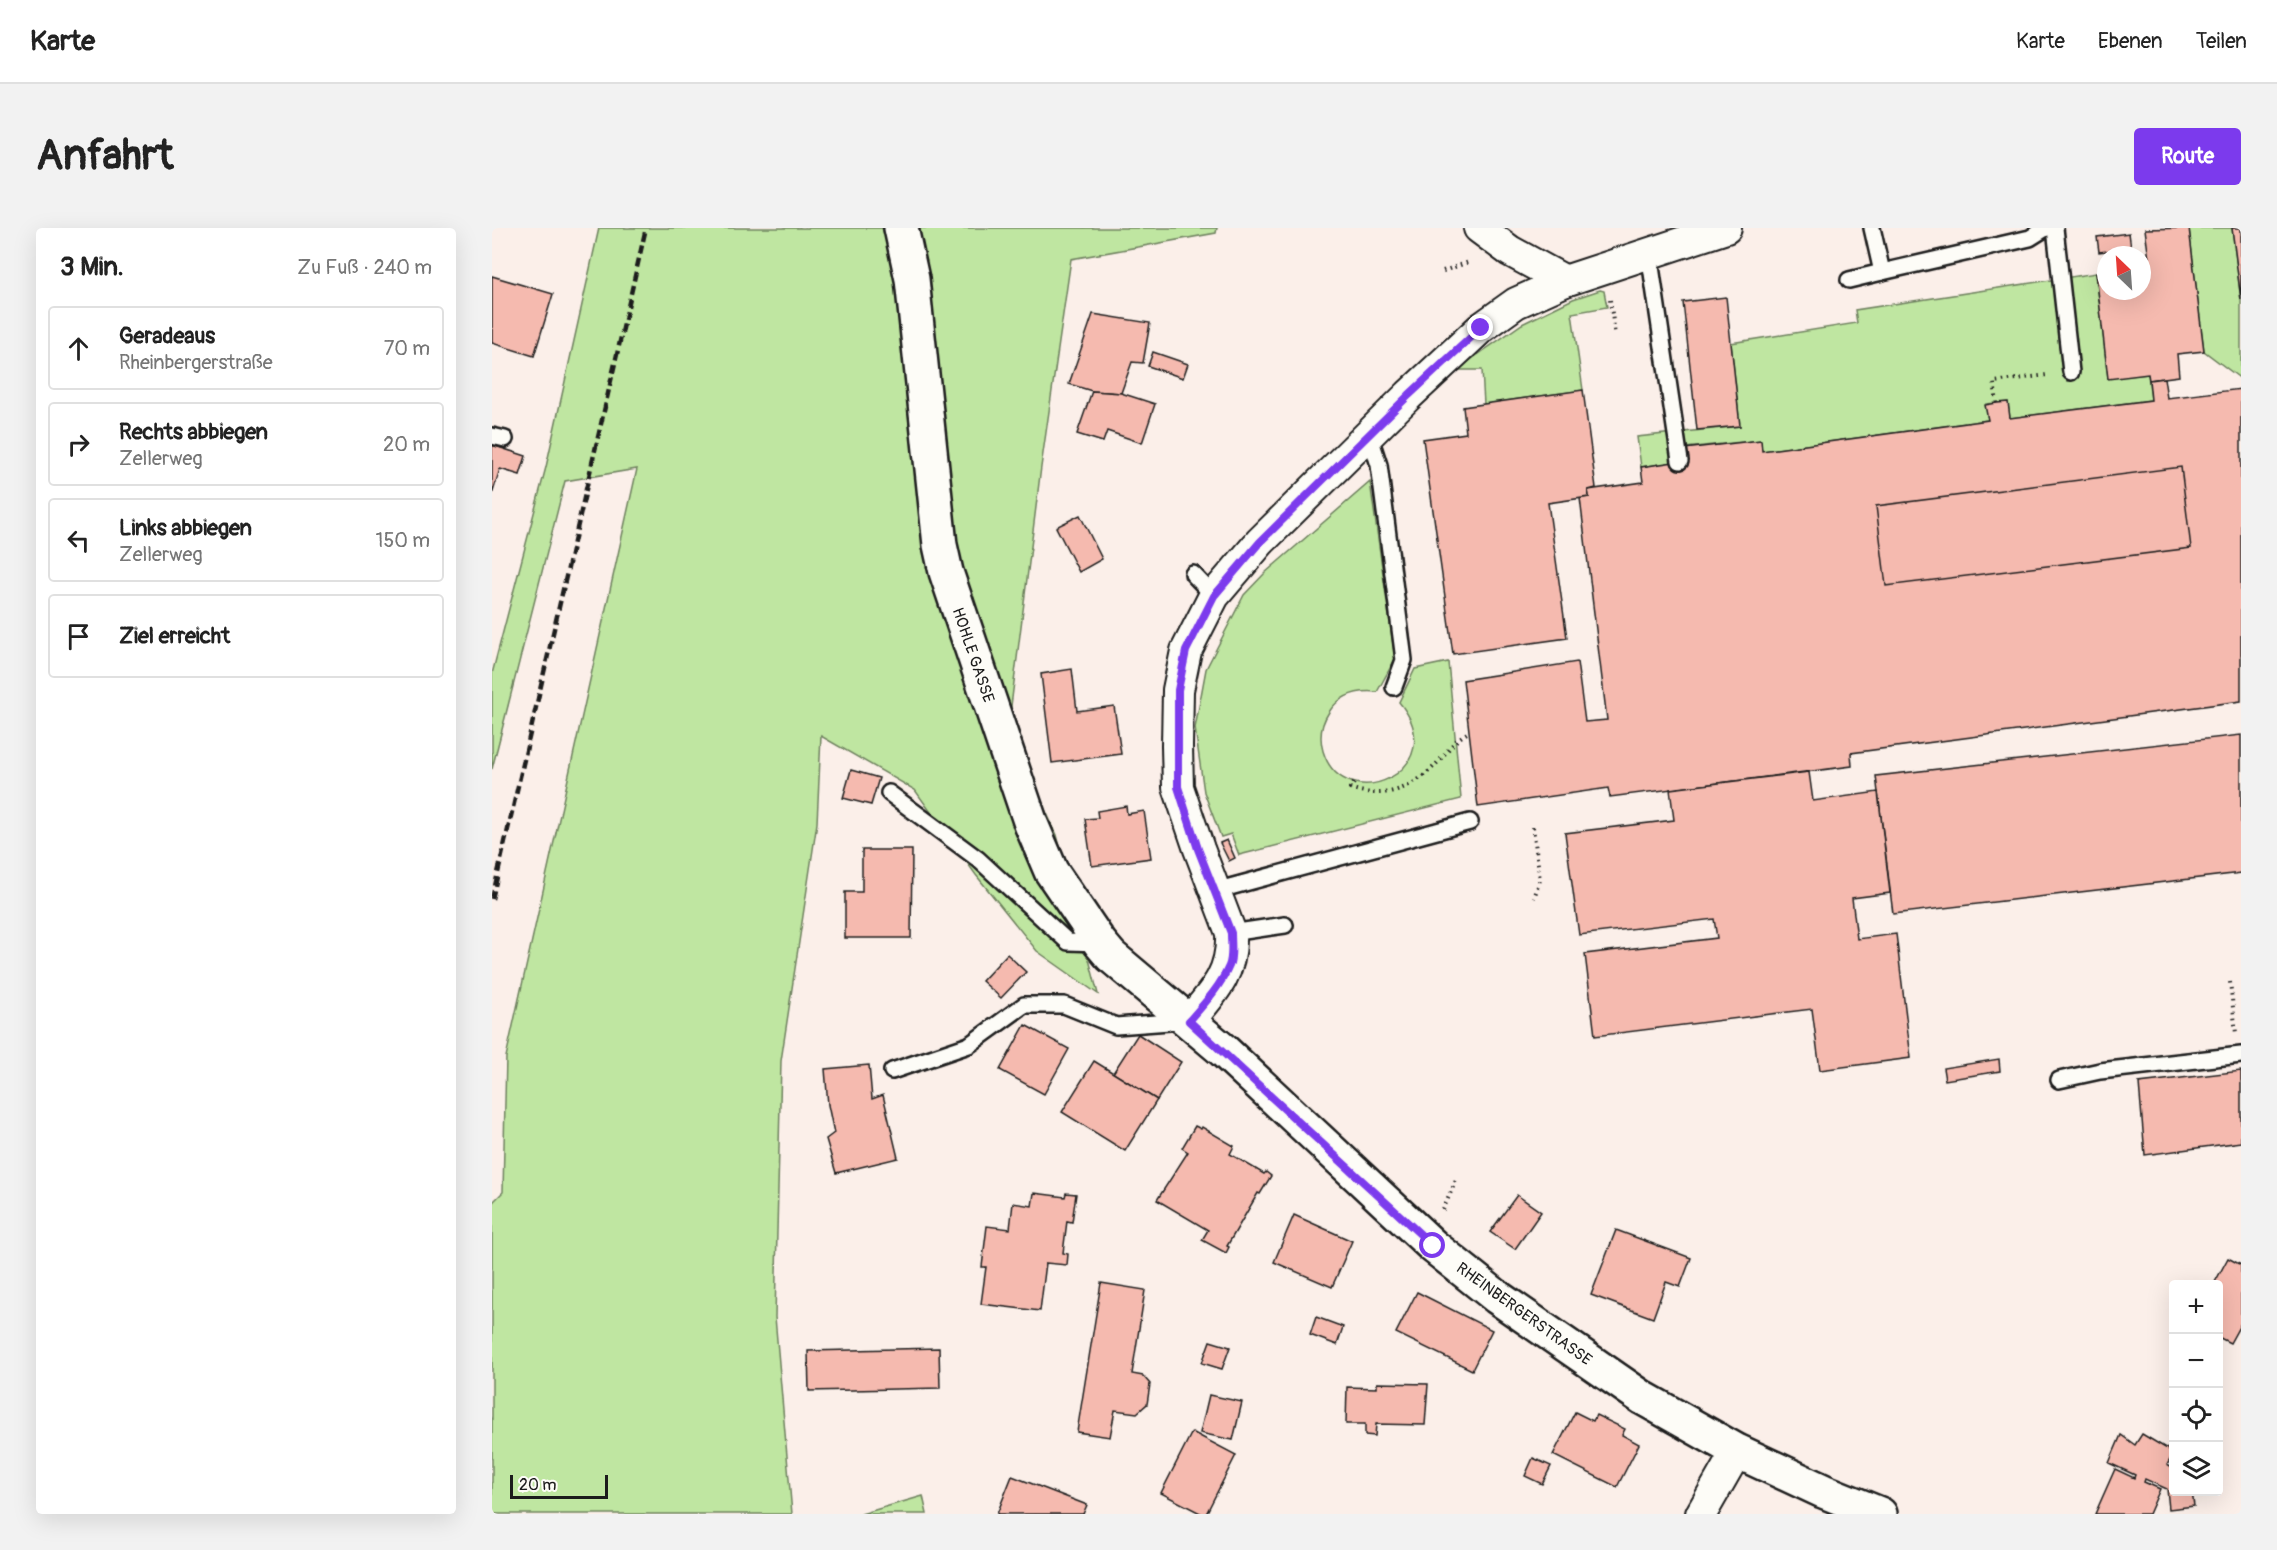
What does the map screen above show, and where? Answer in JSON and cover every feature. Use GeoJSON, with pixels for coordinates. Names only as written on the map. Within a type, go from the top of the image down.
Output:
{"type":"FeatureCollection","features":[{"type":"Feature","properties":{"kind":"street","name":"HOHLE GASSE"},"geometry":{"type":"LineString","coordinates":[[901,228],[912,279],[940,545],[949,580],[1030,824],[1051,871],[1100,943],[1111,956],[1189,1021]]}},
{"type":"Feature","properties":{"kind":"street"},"geometry":{"type":"LineString","coordinates":[[1479,228],[1510,251],[1565,281]]}},
{"type":"Feature","properties":{"kind":"street"},"geometry":{"type":"LineString","coordinates":[[1189,1021],[1211,996],[1229,965],[1231,933],[1178,787],[1178,690],[1186,651],[1214,596],[1260,542],[1481,328],[1516,303],[1565,281],[1726,228]]}},
{"type":"Feature","properties":{"kind":"street","name":"RHEINBERGERSTRASSE"},"geometry":{"type":"LineString","coordinates":[[1189,1021],[1433,1246],[1497,1297],[1643,1398],[1737,1451],[1823,1491],[1880,1514]]}},
{"type":"Feature","properties":{"kind":"street"},"geometry":{"type":"LineString","coordinates":[[1701,1514],[1737,1451]]}},
{"type":"Feature","properties":{"kind":"lane"},"geometry":{"type":"LineString","coordinates":[[1872,228],[1882,272]]}},
{"type":"Feature","properties":{"kind":"lane"},"geometry":{"type":"LineString","coordinates":[[1849,280],[2030,238],[2046,228]]}},
{"type":"Feature","properties":{"kind":"lane"},"geometry":{"type":"LineString","coordinates":[[2055,228],[2072,372]]}},
{"type":"Feature","properties":{"kind":"lane"},"geometry":{"type":"LineString","coordinates":[[1649,253],[1680,461]]}},
{"type":"Feature","properties":{"kind":"lane"},"geometry":{"type":"LineString","coordinates":[[1369,434],[1379,465],[1404,660],[1394,687]]}},
{"type":"Feature","properties":{"kind":"lane"},"geometry":{"type":"LineString","coordinates":[[1193,574],[1214,596]]}},
{"type":"Feature","properties":{"kind":"lane"},"geometry":{"type":"LineString","coordinates":[[888,793],[978,859],[1068,942],[1100,943]]}},
{"type":"Feature","properties":{"kind":"lane"},"geometry":{"type":"LineString","coordinates":[[1215,891],[1470,822]]}},
{"type":"Feature","properties":{"kind":"lane"},"geometry":{"type":"LineString","coordinates":[[1231,933],[1286,925]]}},
{"type":"Feature","properties":{"kind":"lane"},"geometry":{"type":"LineString","coordinates":[[892,1071],[969,1045],[1024,1005],[1064,1005],[1116,1026],[1189,1021]]}},
{"type":"Feature","properties":{"kind":"lane"},"geometry":{"type":"LineString","coordinates":[[2059,1080],[2100,1071],[2240,1055]]}},
{"type":"Feature","properties":{"kind":"path"},"geometry":{"type":"LineString","coordinates":[[1443,271],[1468,261]]}},
{"type":"Feature","properties":{"kind":"path"},"geometry":{"type":"LineString","coordinates":[[1611,307],[1615,334]]}},
{"type":"Feature","properties":{"kind":"path"},"geometry":{"type":"LineString","coordinates":[[1997,403],[1994,382],[2072,372]]}},
{"type":"Feature","properties":{"kind":"path"},"geometry":{"type":"LineString","coordinates":[[1354,783],[1350,788],[1367,794],[1391,792],[1419,780],[1438,762],[1456,739],[1469,732]]}},
{"type":"Feature","properties":{"kind":"path"},"geometry":{"type":"LineString","coordinates":[[1533,827],[1540,880],[1534,898]]}},
{"type":"Feature","properties":{"kind":"path"},"geometry":{"type":"LineString","coordinates":[[2230,982],[2240,1055]]}},
{"type":"Feature","properties":{"kind":"green space"},"geometry":{"type":"Polygon","coordinates":[[[599,228],[882,228],[884,234],[885,228],[1217,228],[1216,233],[1071,259],[1041,467],[1008,730],[1057,835],[1098,994],[1037,951],[976,875],[915,790],[821,736],[817,823],[781,1061],[775,1317],[792,1514],[492,1514],[492,1203],[503,1192],[506,1057],[637,469],[565,481],[492,769],[492,674],[546,467],[599,228]]]}},
{"type":"Feature","properties":{"kind":"green space"},"geometry":{"type":"Polygon","coordinates":[[[2189,228],[2232,228],[2241,300],[2241,379],[2204,351],[2189,228]]]}},
{"type":"Feature","properties":{"kind":"green space"},"geometry":{"type":"Polygon","coordinates":[[[2096,273],[2097,300],[2099,300],[2108,378],[2148,374],[2151,400],[2010,418],[2008,402],[1986,404],[1988,420],[1762,451],[1760,440],[1685,448],[1686,461],[1641,467],[1637,437],[1740,426],[1731,343],[1857,323],[1855,310],[2096,273]]]}},
{"type":"Feature","properties":{"kind":"green space"},"geometry":{"type":"Polygon","coordinates":[[[1600,290],[1604,291],[1607,307],[1572,313],[1583,390],[1484,404],[1482,370],[1456,370],[1522,324],[1573,299],[1600,290]]]}},
{"type":"Feature","properties":{"kind":"green space"},"geometry":{"type":"Polygon","coordinates":[[[1370,482],[1395,659],[1377,692],[1350,695],[1333,706],[1323,726],[1321,736],[1323,751],[1335,771],[1352,782],[1371,784],[1390,778],[1405,766],[1414,748],[1413,726],[1399,702],[1415,669],[1448,662],[1461,799],[1239,855],[1231,834],[1221,837],[1204,792],[1195,728],[1206,669],[1244,595],[1265,573],[1370,482]]]}},
{"type":"Feature","properties":{"kind":"green space"},"geometry":{"type":"Polygon","coordinates":[[[923,1496],[927,1514],[861,1514],[923,1496]]]}},
{"type":"Feature","properties":{"kind":"building"},"geometry":{"type":"Polygon","coordinates":[[[2189,228],[2204,351],[2177,354],[2179,376],[2149,380],[2148,374],[2108,379],[2099,300],[2151,300],[2151,246],[2147,246],[2145,229],[2189,228]]]}},
{"type":"Feature","properties":{"kind":"building"},"geometry":{"type":"Polygon","coordinates":[[[2232,228],[2241,228],[2241,300],[2232,228]]]}},
{"type":"Feature","properties":{"kind":"building"},"geometry":{"type":"Polygon","coordinates":[[[2129,233],[2131,246],[2098,246],[2097,237],[2129,233]]]}},
{"type":"Feature","properties":{"kind":"building"},"geometry":{"type":"Polygon","coordinates":[[[492,276],[553,294],[534,356],[492,343],[492,276]]]}},
{"type":"Feature","properties":{"kind":"building"},"geometry":{"type":"Polygon","coordinates":[[[1726,297],[1740,426],[1697,430],[1683,302],[1726,297]]]}},
{"type":"Feature","properties":{"kind":"building"},"geometry":{"type":"Polygon","coordinates":[[[1093,314],[1150,323],[1143,363],[1132,362],[1121,393],[1092,391],[1069,384],[1093,314]]]}},
{"type":"Feature","properties":{"kind":"building"},"geometry":{"type":"Polygon","coordinates":[[[1153,352],[1188,364],[1183,378],[1148,366],[1153,352]]]}},
{"type":"Feature","properties":{"kind":"building"},"geometry":{"type":"Polygon","coordinates":[[[2164,378],[2167,398],[2241,389],[2241,701],[1851,753],[1852,766],[1610,797],[1608,788],[1478,807],[1463,680],[1577,662],[1585,722],[1607,720],[1580,498],[1589,497],[1588,490],[1643,482],[1641,467],[1680,461],[1684,449],[1761,440],[1762,451],[1988,420],[1985,405],[1997,403],[2008,402],[2010,418],[2151,400],[2149,380],[2164,378]]]}},
{"type":"Feature","properties":{"kind":"building"},"geometry":{"type":"Polygon","coordinates":[[[1583,390],[1596,488],[1588,490],[1589,497],[1548,503],[1567,638],[1453,654],[1423,439],[1466,433],[1463,407],[1583,390]]]}},
{"type":"Feature","properties":{"kind":"building"},"geometry":{"type":"Polygon","coordinates":[[[1092,391],[1121,393],[1155,404],[1142,443],[1107,431],[1103,442],[1077,434],[1092,391]]]}},
{"type":"Feature","properties":{"kind":"building"},"geometry":{"type":"Polygon","coordinates":[[[492,445],[526,456],[520,475],[500,469],[492,495],[492,445]]]}},
{"type":"Feature","properties":{"kind":"building"},"geometry":{"type":"Polygon","coordinates":[[[2181,467],[2191,548],[1886,586],[1876,506],[2181,467]]]}},
{"type":"Feature","properties":{"kind":"building"},"geometry":{"type":"Polygon","coordinates":[[[1080,515],[1102,559],[1079,572],[1056,527],[1080,515]]]}},
{"type":"Feature","properties":{"kind":"building"},"geometry":{"type":"Polygon","coordinates":[[[1072,669],[1077,711],[1114,706],[1121,754],[1052,763],[1041,674],[1072,669]]]}},
{"type":"Feature","properties":{"kind":"building"},"geometry":{"type":"Polygon","coordinates":[[[2241,735],[2241,873],[1893,914],[1876,776],[2241,735]]]}},
{"type":"Feature","properties":{"kind":"building"},"geometry":{"type":"Polygon","coordinates":[[[851,770],[879,778],[871,805],[843,798],[851,770]]]}},
{"type":"Feature","properties":{"kind":"building"},"geometry":{"type":"Polygon","coordinates":[[[1809,772],[1813,801],[1878,792],[1890,893],[1852,898],[1857,939],[1896,934],[1911,1058],[1820,1070],[1812,1009],[1595,1036],[1585,954],[1717,938],[1714,919],[1579,935],[1565,833],[1674,820],[1670,789],[1809,772]]]}},
{"type":"Feature","properties":{"kind":"building"},"geometry":{"type":"Polygon","coordinates":[[[1126,806],[1127,814],[1144,811],[1151,858],[1092,866],[1085,819],[1098,818],[1097,811],[1126,806]]]}},
{"type":"Feature","properties":{"kind":"building"},"geometry":{"type":"Polygon","coordinates":[[[1227,840],[1235,858],[1229,861],[1220,843],[1227,840]]]}},
{"type":"Feature","properties":{"kind":"building"},"geometry":{"type":"Polygon","coordinates":[[[862,850],[912,850],[911,938],[845,938],[845,892],[862,892],[862,850]]]}},
{"type":"Feature","properties":{"kind":"building"},"geometry":{"type":"Polygon","coordinates":[[[1007,954],[1026,972],[1001,998],[982,981],[1007,954]]]}},
{"type":"Feature","properties":{"kind":"building"},"geometry":{"type":"Polygon","coordinates":[[[1025,1025],[1069,1049],[1044,1094],[1000,1070],[1025,1025]]]}},
{"type":"Feature","properties":{"kind":"building"},"geometry":{"type":"Polygon","coordinates":[[[1138,1034],[1181,1062],[1157,1100],[1113,1073],[1138,1034]]]}},
{"type":"Feature","properties":{"kind":"building"},"geometry":{"type":"Polygon","coordinates":[[[1999,1059],[2000,1071],[1945,1080],[1943,1068],[1999,1059]]]}},
{"type":"Feature","properties":{"kind":"building"},"geometry":{"type":"Polygon","coordinates":[[[1094,1061],[1157,1100],[1125,1151],[1062,1112],[1094,1061]]]}},
{"type":"Feature","properties":{"kind":"building"},"geometry":{"type":"Polygon","coordinates":[[[869,1065],[872,1099],[883,1095],[898,1158],[836,1173],[826,1139],[834,1133],[828,1105],[825,1069],[869,1065]]]}},
{"type":"Feature","properties":{"kind":"building"},"geometry":{"type":"Polygon","coordinates":[[[2241,1071],[2241,1142],[2145,1155],[2139,1083],[2241,1071]]]}},
{"type":"Feature","properties":{"kind":"building"},"geometry":{"type":"Polygon","coordinates":[[[1195,1126],[1201,1129],[1202,1127],[1234,1146],[1230,1154],[1271,1176],[1260,1194],[1258,1193],[1227,1246],[1229,1247],[1226,1253],[1202,1240],[1208,1230],[1157,1200],[1188,1152],[1182,1148],[1195,1126]]]}},
{"type":"Feature","properties":{"kind":"building"},"geometry":{"type":"Polygon","coordinates":[[[1034,1193],[1065,1197],[1066,1193],[1076,1194],[1072,1222],[1067,1221],[1063,1253],[1068,1254],[1067,1265],[1046,1263],[1040,1311],[981,1304],[986,1267],[982,1267],[987,1226],[1010,1229],[1013,1203],[1032,1206],[1034,1193]]]}},
{"type":"Feature","properties":{"kind":"building"},"geometry":{"type":"Polygon","coordinates":[[[1517,1195],[1541,1212],[1515,1249],[1490,1232],[1517,1195]]]}},
{"type":"Feature","properties":{"kind":"building"},"geometry":{"type":"Polygon","coordinates":[[[1294,1215],[1352,1241],[1332,1287],[1274,1262],[1294,1215]]]}},
{"type":"Feature","properties":{"kind":"building"},"geometry":{"type":"Polygon","coordinates":[[[1616,1230],[1691,1258],[1680,1287],[1666,1282],[1653,1318],[1591,1295],[1616,1230]]]}},
{"type":"Feature","properties":{"kind":"building"},"geometry":{"type":"Polygon","coordinates":[[[2228,1258],[2241,1265],[2241,1323],[2230,1343],[2223,1340],[2223,1280],[2216,1280],[2228,1258]]]}},
{"type":"Feature","properties":{"kind":"building"},"geometry":{"type":"Polygon","coordinates":[[[1101,1283],[1145,1290],[1132,1374],[1143,1376],[1150,1384],[1147,1404],[1137,1413],[1115,1410],[1110,1437],[1077,1432],[1101,1283]]]}},
{"type":"Feature","properties":{"kind":"building"},"geometry":{"type":"Polygon","coordinates":[[[1417,1292],[1492,1330],[1472,1370],[1396,1333],[1417,1292]]]}},
{"type":"Feature","properties":{"kind":"building"},"geometry":{"type":"Polygon","coordinates":[[[1316,1317],[1343,1327],[1337,1345],[1310,1335],[1316,1317]]]}},
{"type":"Feature","properties":{"kind":"building"},"geometry":{"type":"Polygon","coordinates":[[[1210,1341],[1230,1347],[1222,1369],[1202,1363],[1210,1341]]]}},
{"type":"Feature","properties":{"kind":"building"},"geometry":{"type":"Polygon","coordinates":[[[939,1348],[940,1388],[809,1391],[808,1351],[939,1348]]]}},
{"type":"Feature","properties":{"kind":"building"},"geometry":{"type":"Polygon","coordinates":[[[1377,1383],[1428,1384],[1425,1425],[1376,1424],[1375,1436],[1365,1435],[1365,1424],[1346,1424],[1347,1387],[1377,1388],[1377,1383]]]}},
{"type":"Feature","properties":{"kind":"building"},"geometry":{"type":"Polygon","coordinates":[[[1209,1395],[1242,1402],[1233,1440],[1200,1433],[1209,1395]]]}},
{"type":"Feature","properties":{"kind":"building"},"geometry":{"type":"Polygon","coordinates":[[[1575,1412],[1593,1421],[1596,1415],[1625,1429],[1622,1435],[1639,1444],[1617,1487],[1553,1455],[1575,1412]]]}},
{"type":"Feature","properties":{"kind":"building"},"geometry":{"type":"Polygon","coordinates":[[[1192,1432],[1236,1455],[1206,1514],[1161,1493],[1192,1432]]]}},
{"type":"Feature","properties":{"kind":"building"},"geometry":{"type":"Polygon","coordinates":[[[2142,1434],[2169,1450],[2167,1465],[2169,1466],[2169,1496],[2193,1496],[2194,1506],[2169,1509],[2167,1489],[2145,1479],[2144,1482],[2160,1489],[2149,1514],[2095,1514],[2115,1469],[2134,1478],[2135,1475],[2109,1463],[2121,1435],[2135,1445],[2142,1434]]]}},
{"type":"Feature","properties":{"kind":"building"},"geometry":{"type":"Polygon","coordinates":[[[1533,1458],[1551,1466],[1542,1484],[1525,1476],[1533,1458]]]}},
{"type":"Feature","properties":{"kind":"building"},"geometry":{"type":"Polygon","coordinates":[[[1012,1476],[1087,1505],[1083,1514],[997,1514],[1012,1476]]]}},
{"type":"Feature","properties":{"kind":"railway"},"geometry":{"type":"LineString","coordinates":[[492,899],[646,228]]}},
{"type":"Feature","properties":{"kind":"route"},"geometry":{"type":"LineString","coordinates":[[1433,1246],[1189,1021],[1211,996],[1229,965],[1232,947],[1231,933],[1198,849],[1178,787],[1178,690],[1186,651],[1214,596],[1260,542],[1409,395],[1481,328]]}}]}
